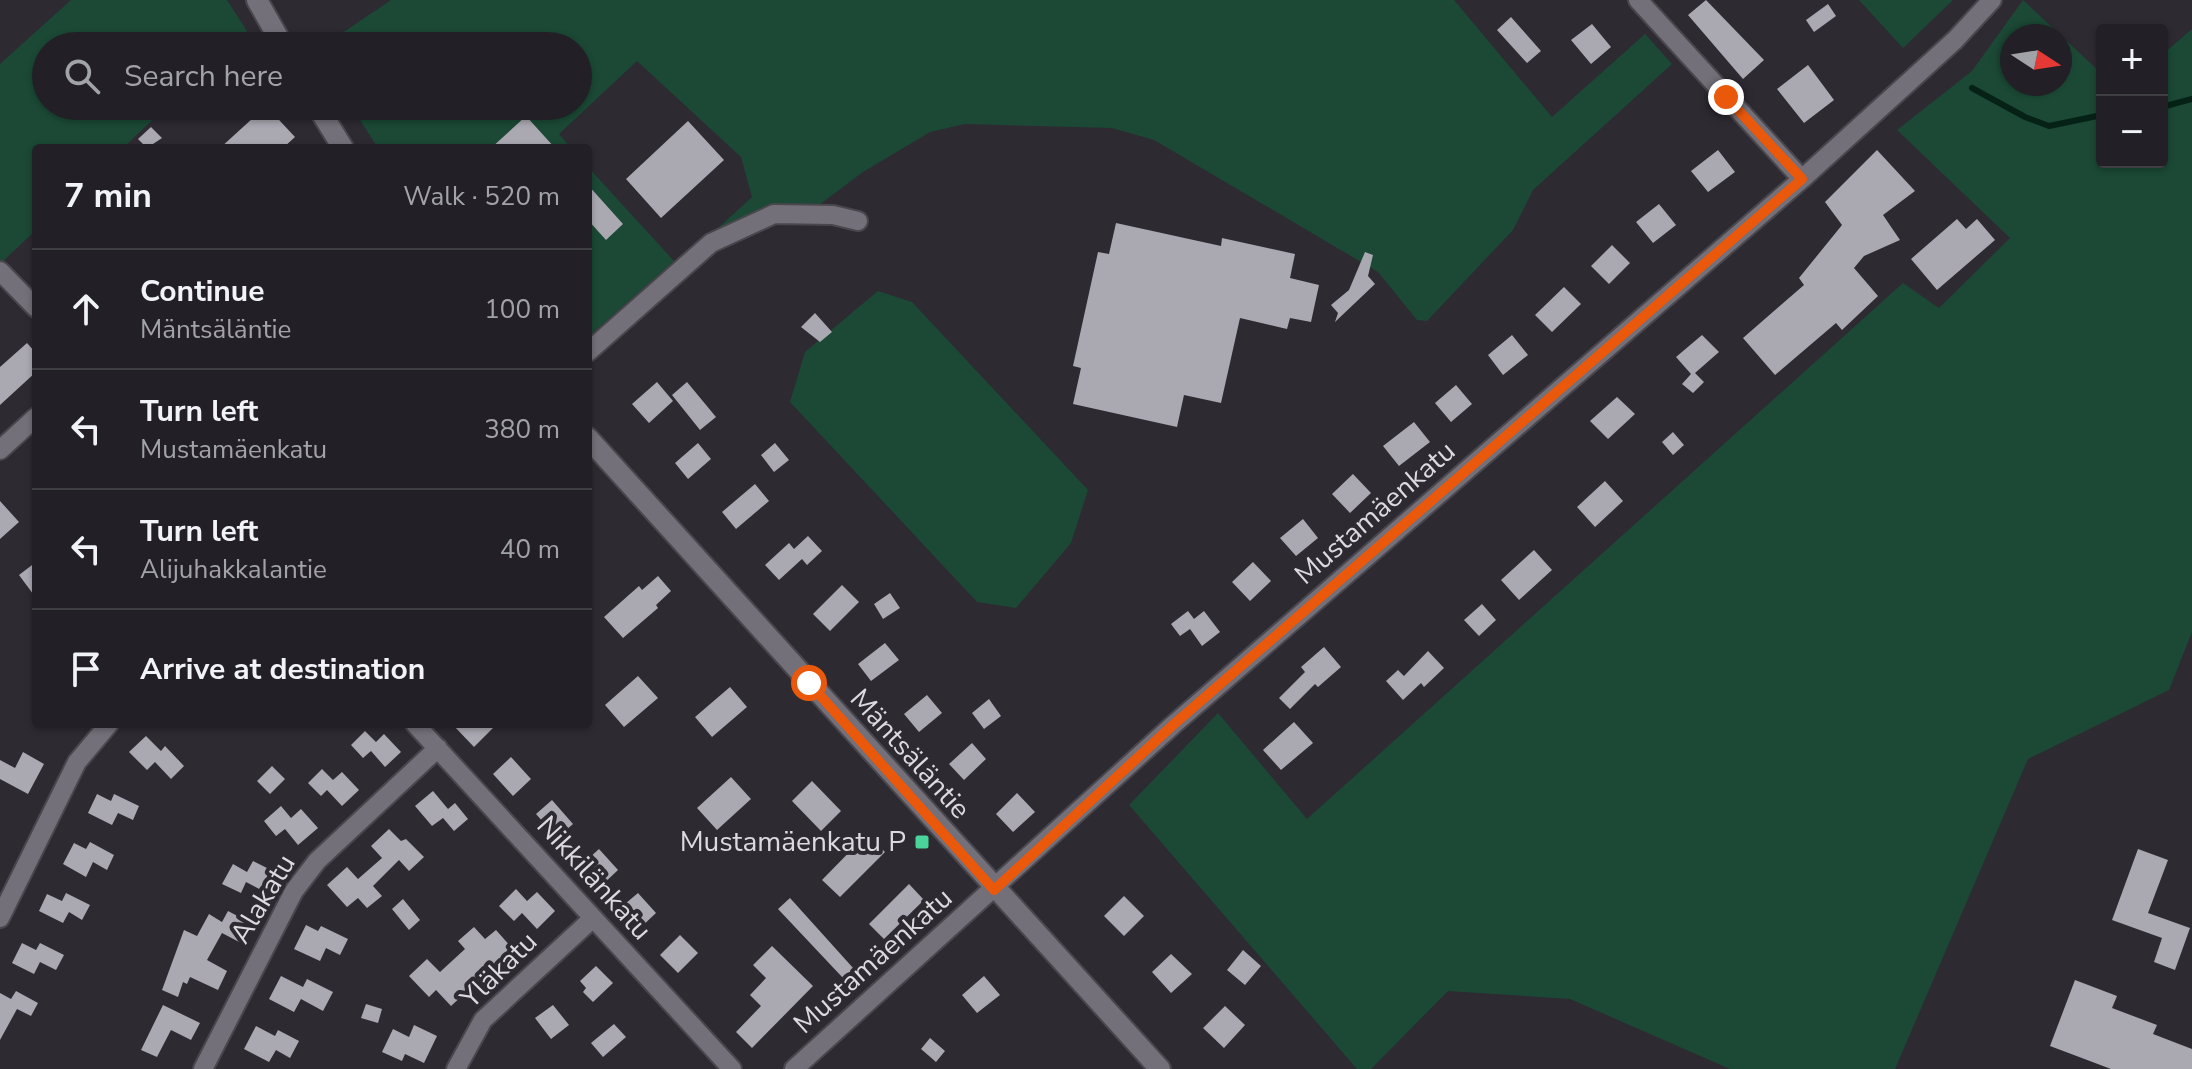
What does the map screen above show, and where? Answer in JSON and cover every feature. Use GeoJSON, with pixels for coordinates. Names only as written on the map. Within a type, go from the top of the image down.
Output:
{"type":"FeatureCollection","features":[{"type":"Feature","properties":{"kind":"street"},"geometry":{"type":"LineString","coordinates":[[257,0],[275,32]]}},
{"type":"Feature","properties":{"kind":"street"},"geometry":{"type":"LineString","coordinates":[[1638,0],[1802,179]]}},
{"type":"Feature","properties":{"kind":"street","name":"Mustamäenkatu"},"geometry":{"type":"LineString","coordinates":[[794,1069],[1173,725],[1802,179],[1955,40],[1992,0]]}},
{"type":"Feature","properties":{"kind":"street"},"geometry":{"type":"LineString","coordinates":[[323,120],[334,144]]}},
{"type":"Feature","properties":{"kind":"street"},"geometry":{"type":"LineString","coordinates":[[592,348],[711,243],[774,214],[833,215],[858,221]]}},
{"type":"Feature","properties":{"kind":"street"},"geometry":{"type":"LineString","coordinates":[[0,271],[32,304]]}},
{"type":"Feature","properties":{"kind":"street"},"geometry":{"type":"LineString","coordinates":[[0,450],[32,421]]}},
{"type":"Feature","properties":{"kind":"street","name":"Mäntsäläntie"},"geometry":{"type":"LineString","coordinates":[[592,442],[994,890],[1160,1069]]}},
{"type":"Feature","properties":{"kind":"street"},"geometry":{"type":"LineString","coordinates":[[0,918],[77,762],[106,728]]}},
{"type":"Feature","properties":{"kind":"street","name":"Nikkilänkatu"},"geometry":{"type":"LineString","coordinates":[[419,728],[732,1069]]}},
{"type":"Feature","properties":{"kind":"street","name":"Alakatu"},"geometry":{"type":"LineString","coordinates":[[203,1069],[294,891],[317,861],[438,748]]}},
{"type":"Feature","properties":{"kind":"street","name":"Yläkatu"},"geometry":{"type":"LineString","coordinates":[[456,1069],[483,1020],[592,919]]}},
{"type":"Feature","properties":{"kind":"green space"},"geometry":{"type":"Polygon","coordinates":[[[71,0],[227,0],[247,31],[246,32],[36,32],[71,0]]]}},
{"type":"Feature","properties":{"kind":"green space"},"geometry":{"type":"Polygon","coordinates":[[[391,0],[1454,0],[1552,117],[1645,34],[1672,64],[1533,190],[1513,230],[1427,321],[1417,320],[1378,272],[1154,140],[1112,128],[965,124],[930,132],[863,172],[819,205],[772,207],[716,230],[752,197],[741,157],[637,61],[592,103],[592,32],[344,32],[391,0]]]}},
{"type":"Feature","properties":{"kind":"green space"},"geometry":{"type":"Polygon","coordinates":[[[1859,0],[1953,0],[1903,48],[1859,0]]]}},
{"type":"Feature","properties":{"kind":"green space"},"geometry":{"type":"Polygon","coordinates":[[[2023,0],[2049,24],[2006,24],[2023,0]]]}},
{"type":"Feature","properties":{"kind":"green space"},"geometry":{"type":"Polygon","coordinates":[[[2192,29],[2192,632],[2169,690],[2028,759],[1895,1069],[1730,1069],[1570,999],[1448,991],[1371,1069],[1357,1069],[1129,805],[1218,713],[1307,819],[1903,283],[1939,308],[2010,238],[1897,130],[1972,71],[2000,32],[2000,96],[2072,96],[2072,46],[2096,68],[2096,168],[2168,168],[2168,50],[2192,29]]]}},
{"type":"Feature","properties":{"kind":"green space"},"geometry":{"type":"Polygon","coordinates":[[[32,35],[32,120],[152,120],[127,144],[32,144],[32,234],[0,264],[0,64],[32,35]]]}},
{"type":"Feature","properties":{"kind":"green space"},"geometry":{"type":"Polygon","coordinates":[[[360,120],[574,120],[559,134],[568,144],[375,144],[360,120]]]}},
{"type":"Feature","properties":{"kind":"green space"},"geometry":{"type":"Polygon","coordinates":[[[592,171],[674,261],[592,333],[592,171]]]}},
{"type":"Feature","properties":{"kind":"green space"},"geometry":{"type":"Polygon","coordinates":[[[878,291],[912,302],[1088,490],[1071,543],[1016,608],[977,602],[790,402],[805,352],[878,291]]]}},
{"type":"Feature","properties":{"kind":"building"},"geometry":{"type":"Polygon","coordinates":[[[1706,0],[1764,60],[1743,79],[1688,15],[1706,0]]]}},
{"type":"Feature","properties":{"kind":"building"},"geometry":{"type":"Polygon","coordinates":[[[1828,4],[1836,16],[1814,32],[1806,20],[1828,4]]]}},
{"type":"Feature","properties":{"kind":"building"},"geometry":{"type":"Polygon","coordinates":[[[1511,17],[1541,51],[1527,63],[1497,30],[1511,17]]]}},
{"type":"Feature","properties":{"kind":"building"},"geometry":{"type":"Polygon","coordinates":[[[1592,24],[1611,47],[1591,64],[1571,40],[1592,24]]]}},
{"type":"Feature","properties":{"kind":"building"},"geometry":{"type":"Polygon","coordinates":[[[1808,65],[1834,100],[1804,123],[1777,89],[1808,65]]]}},
{"type":"Feature","properties":{"kind":"building"},"geometry":{"type":"Polygon","coordinates":[[[251,120],[279,120],[295,137],[287,144],[224,144],[251,120]]]}},
{"type":"Feature","properties":{"kind":"building"},"geometry":{"type":"Polygon","coordinates":[[[522,120],[530,120],[551,144],[495,144],[522,120]]]}},
{"type":"Feature","properties":{"kind":"building"},"geometry":{"type":"Polygon","coordinates":[[[688,121],[724,160],[661,218],[626,179],[688,121]]]}},
{"type":"Feature","properties":{"kind":"building"},"geometry":{"type":"Polygon","coordinates":[[[151,127],[162,138],[153,144],[143,144],[138,139],[151,127]]]}},
{"type":"Feature","properties":{"kind":"building"},"geometry":{"type":"Polygon","coordinates":[[[1718,150],[1735,172],[1708,192],[1691,171],[1718,150]]]}},
{"type":"Feature","properties":{"kind":"building"},"geometry":{"type":"Polygon","coordinates":[[[1877,150],[1915,191],[1883,215],[1900,240],[1864,256],[1854,268],[1878,296],[1842,330],[1836,323],[1775,375],[1743,338],[1804,285],[1799,278],[1842,225],[1825,202],[1877,150]]]}},
{"type":"Feature","properties":{"kind":"building"},"geometry":{"type":"Polygon","coordinates":[[[592,189],[623,224],[606,240],[592,224],[592,189]]]}},
{"type":"Feature","properties":{"kind":"building"},"geometry":{"type":"Polygon","coordinates":[[[1659,204],[1676,225],[1653,243],[1636,222],[1659,204]]]}},
{"type":"Feature","properties":{"kind":"building"},"geometry":{"type":"Polygon","coordinates":[[[1957,219],[1966,229],[1977,219],[1995,240],[1937,290],[1911,259],[1957,219]]]}},
{"type":"Feature","properties":{"kind":"building"},"geometry":{"type":"Polygon","coordinates":[[[1116,223],[1221,246],[1222,238],[1295,254],[1290,278],[1319,285],[1311,322],[1290,318],[1287,329],[1240,318],[1221,403],[1184,395],[1177,427],[1073,404],[1081,368],[1073,366],[1098,252],[1109,254],[1116,223]]]}},
{"type":"Feature","properties":{"kind":"building"},"geometry":{"type":"Polygon","coordinates":[[[1612,245],[1630,263],[1609,284],[1591,266],[1612,245]]]}},
{"type":"Feature","properties":{"kind":"building"},"geometry":{"type":"Polygon","coordinates":[[[1365,252],[1373,255],[1368,276],[1375,284],[1335,322],[1338,313],[1331,305],[1349,290],[1365,252]]]}},
{"type":"Feature","properties":{"kind":"building"},"geometry":{"type":"Polygon","coordinates":[[[1564,287],[1581,304],[1552,332],[1535,315],[1564,287]]]}},
{"type":"Feature","properties":{"kind":"building"},"geometry":{"type":"Polygon","coordinates":[[[815,313],[832,332],[820,342],[801,327],[815,313]]]}},
{"type":"Feature","properties":{"kind":"building"},"geometry":{"type":"Polygon","coordinates":[[[1512,335],[1528,355],[1503,375],[1488,355],[1512,335]]]}},
{"type":"Feature","properties":{"kind":"building"},"geometry":{"type":"Polygon","coordinates":[[[1702,335],[1719,352],[1695,373],[1704,382],[1693,393],[1682,384],[1691,374],[1676,357],[1702,335]]]}},
{"type":"Feature","properties":{"kind":"building"},"geometry":{"type":"Polygon","coordinates":[[[27,343],[32,349],[32,376],[0,405],[0,367],[27,343]]]}},
{"type":"Feature","properties":{"kind":"building"},"geometry":{"type":"Polygon","coordinates":[[[657,382],[673,401],[649,423],[632,404],[657,382]]]}},
{"type":"Feature","properties":{"kind":"building"},"geometry":{"type":"Polygon","coordinates":[[[687,382],[716,417],[700,430],[672,395],[687,382]]]}},
{"type":"Feature","properties":{"kind":"building"},"geometry":{"type":"Polygon","coordinates":[[[1456,385],[1472,404],[1451,422],[1435,403],[1456,385]]]}},
{"type":"Feature","properties":{"kind":"building"},"geometry":{"type":"Polygon","coordinates":[[[1617,397],[1635,414],[1608,439],[1590,421],[1617,397]]]}},
{"type":"Feature","properties":{"kind":"building"},"geometry":{"type":"Polygon","coordinates":[[[1414,422],[1430,442],[1399,466],[1383,446],[1414,422]]]}},
{"type":"Feature","properties":{"kind":"building"},"geometry":{"type":"Polygon","coordinates":[[[1673,432],[1684,445],[1673,455],[1662,442],[1673,432]]]}},
{"type":"Feature","properties":{"kind":"building"},"geometry":{"type":"Polygon","coordinates":[[[698,443],[711,459],[688,479],[675,463],[698,443]]]}},
{"type":"Feature","properties":{"kind":"building"},"geometry":{"type":"Polygon","coordinates":[[[775,443],[789,460],[774,472],[761,455],[775,443]]]}},
{"type":"Feature","properties":{"kind":"building"},"geometry":{"type":"Polygon","coordinates":[[[1353,474],[1371,493],[1350,513],[1332,494],[1353,474]]]}},
{"type":"Feature","properties":{"kind":"building"},"geometry":{"type":"Polygon","coordinates":[[[1605,481],[1623,501],[1595,527],[1577,507],[1605,481]]]}},
{"type":"Feature","properties":{"kind":"building"},"geometry":{"type":"Polygon","coordinates":[[[755,484],[769,501],[736,529],[722,512],[755,484]]]}},
{"type":"Feature","properties":{"kind":"building"},"geometry":{"type":"Polygon","coordinates":[[[0,501],[19,522],[0,539],[0,501]]]}},
{"type":"Feature","properties":{"kind":"building"},"geometry":{"type":"Polygon","coordinates":[[[1303,519],[1318,538],[1296,556],[1280,538],[1303,519]]]}},
{"type":"Feature","properties":{"kind":"building"},"geometry":{"type":"Polygon","coordinates":[[[808,536],[822,551],[807,565],[802,559],[779,580],[765,565],[789,543],[794,549],[808,536]]]}},
{"type":"Feature","properties":{"kind":"building"},"geometry":{"type":"Polygon","coordinates":[[[1534,550],[1552,570],[1519,600],[1501,580],[1534,550]]]}},
{"type":"Feature","properties":{"kind":"building"},"geometry":{"type":"Polygon","coordinates":[[[1253,562],[1271,581],[1250,601],[1232,582],[1253,562]]]}},
{"type":"Feature","properties":{"kind":"building"},"geometry":{"type":"Polygon","coordinates":[[[32,565],[32,593],[19,575],[32,565]]]}},
{"type":"Feature","properties":{"kind":"building"},"geometry":{"type":"Polygon","coordinates":[[[658,576],[671,591],[656,605],[658,608],[623,638],[604,617],[639,586],[642,590],[658,576]]]}},
{"type":"Feature","properties":{"kind":"building"},"geometry":{"type":"Polygon","coordinates":[[[842,585],[859,602],[830,631],[813,614],[842,585]]]}},
{"type":"Feature","properties":{"kind":"building"},"geometry":{"type":"Polygon","coordinates":[[[890,593],[900,608],[883,619],[874,604],[890,593]]]}},
{"type":"Feature","properties":{"kind":"building"},"geometry":{"type":"Polygon","coordinates":[[[1482,604],[1496,620],[1479,636],[1464,620],[1482,604]]]}},
{"type":"Feature","properties":{"kind":"building"},"geometry":{"type":"Polygon","coordinates":[[[1188,611],[1194,619],[1204,611],[1220,632],[1202,646],[1190,629],[1180,636],[1171,624],[1188,611]]]}},
{"type":"Feature","properties":{"kind":"building"},"geometry":{"type":"Polygon","coordinates":[[[885,643],[899,660],[871,681],[858,664],[885,643]]]}},
{"type":"Feature","properties":{"kind":"building"},"geometry":{"type":"Polygon","coordinates":[[[1324,647],[1341,667],[1318,687],[1315,684],[1290,709],[1279,698],[1305,672],[1301,667],[1324,647]]]}},
{"type":"Feature","properties":{"kind":"building"},"geometry":{"type":"Polygon","coordinates":[[[1428,651],[1444,668],[1424,687],[1421,683],[1403,700],[1386,681],[1398,670],[1404,676],[1428,651]]]}},
{"type":"Feature","properties":{"kind":"building"},"geometry":{"type":"Polygon","coordinates":[[[638,676],[658,698],[624,727],[605,705],[638,676]]]}},
{"type":"Feature","properties":{"kind":"building"},"geometry":{"type":"Polygon","coordinates":[[[730,687],[747,707],[712,737],[695,717],[730,687]]]}},
{"type":"Feature","properties":{"kind":"building"},"geometry":{"type":"Polygon","coordinates":[[[927,695],[942,713],[919,732],[904,714],[927,695]]]}},
{"type":"Feature","properties":{"kind":"building"},"geometry":{"type":"Polygon","coordinates":[[[989,699],[1001,716],[984,729],[972,713],[989,699]]]}},
{"type":"Feature","properties":{"kind":"building"},"geometry":{"type":"Polygon","coordinates":[[[1294,722],[1313,743],[1281,770],[1263,750],[1294,722]]]}},
{"type":"Feature","properties":{"kind":"building"},"geometry":{"type":"Polygon","coordinates":[[[456,728],[493,728],[474,747],[456,728]]]}},
{"type":"Feature","properties":{"kind":"building"},"geometry":{"type":"Polygon","coordinates":[[[365,731],[376,742],[384,734],[401,752],[385,767],[371,751],[363,758],[351,745],[365,731]]]}},
{"type":"Feature","properties":{"kind":"building"},"geometry":{"type":"Polygon","coordinates":[[[146,736],[161,751],[165,746],[184,766],[171,779],[155,762],[147,770],[129,752],[146,736]]]}},
{"type":"Feature","properties":{"kind":"building"},"geometry":{"type":"Polygon","coordinates":[[[972,743],[986,759],[964,780],[949,764],[972,743]]]}},
{"type":"Feature","properties":{"kind":"building"},"geometry":{"type":"Polygon","coordinates":[[[23,752],[44,764],[28,794],[0,779],[0,760],[15,768],[23,752]]]}},
{"type":"Feature","properties":{"kind":"building"},"geometry":{"type":"Polygon","coordinates":[[[511,757],[531,779],[513,796],[493,774],[511,757]]]}},
{"type":"Feature","properties":{"kind":"building"},"geometry":{"type":"Polygon","coordinates":[[[272,766],[285,779],[270,794],[257,781],[272,766]]]}},
{"type":"Feature","properties":{"kind":"building"},"geometry":{"type":"Polygon","coordinates":[[[322,769],[333,780],[342,772],[359,790],[342,806],[327,790],[321,796],[308,783],[322,769]]]}},
{"type":"Feature","properties":{"kind":"building"},"geometry":{"type":"Polygon","coordinates":[[[731,777],[751,799],[717,830],[697,808],[731,777]]]}},
{"type":"Feature","properties":{"kind":"building"},"geometry":{"type":"Polygon","coordinates":[[[812,781],[841,811],[821,831],[792,801],[812,781]]]}},
{"type":"Feature","properties":{"kind":"building"},"geometry":{"type":"Polygon","coordinates":[[[433,791],[448,809],[455,803],[468,819],[454,831],[443,818],[432,826],[415,806],[433,791]]]}},
{"type":"Feature","properties":{"kind":"building"},"geometry":{"type":"Polygon","coordinates":[[[1017,793],[1035,812],[1013,832],[996,814],[1017,793]]]}},
{"type":"Feature","properties":{"kind":"building"},"geometry":{"type":"Polygon","coordinates":[[[97,794],[111,801],[114,794],[139,806],[133,820],[118,813],[112,825],[88,813],[97,794]]]}},
{"type":"Feature","properties":{"kind":"building"},"geometry":{"type":"Polygon","coordinates":[[[552,800],[573,824],[557,838],[536,814],[552,800]]]}},
{"type":"Feature","properties":{"kind":"building"},"geometry":{"type":"Polygon","coordinates":[[[281,806],[291,818],[301,809],[318,828],[298,845],[285,829],[276,836],[264,821],[281,806]]]}},
{"type":"Feature","properties":{"kind":"building"},"geometry":{"type":"Polygon","coordinates":[[[389,829],[401,841],[406,839],[424,857],[409,871],[399,860],[373,886],[382,896],[367,908],[358,898],[347,907],[327,885],[347,867],[358,879],[382,858],[371,846],[389,829]]]}},
{"type":"Feature","properties":{"kind":"building"},"geometry":{"type":"Polygon","coordinates":[[[867,834],[885,852],[840,897],[822,880],[867,834]]]}},
{"type":"Feature","properties":{"kind":"building"},"geometry":{"type":"Polygon","coordinates":[[[90,842],[114,855],[107,870],[93,862],[86,877],[63,864],[74,843],[86,849],[90,842]]]}},
{"type":"Feature","properties":{"kind":"building"},"geometry":{"type":"Polygon","coordinates":[[[599,849],[618,870],[599,888],[579,867],[599,849]]]}},
{"type":"Feature","properties":{"kind":"building"},"geometry":{"type":"Polygon","coordinates":[[[2138,849],[2168,860],[2148,913],[2190,928],[2175,970],[2154,962],[2162,938],[2112,920],[2138,849]]]}},
{"type":"Feature","properties":{"kind":"building"},"geometry":{"type":"Polygon","coordinates":[[[253,861],[277,873],[267,893],[246,882],[241,893],[222,884],[233,864],[247,872],[253,861]]]}},
{"type":"Feature","properties":{"kind":"building"},"geometry":{"type":"Polygon","coordinates":[[[909,884],[924,900],[884,939],[869,924],[909,884]]]}},
{"type":"Feature","properties":{"kind":"building"},"geometry":{"type":"Polygon","coordinates":[[[516,889],[527,901],[537,892],[555,911],[537,929],[522,913],[514,921],[499,906],[516,889]]]}},
{"type":"Feature","properties":{"kind":"building"},"geometry":{"type":"Polygon","coordinates":[[[66,893],[90,905],[82,920],[69,912],[63,923],[39,911],[47,894],[62,901],[66,893]]]}},
{"type":"Feature","properties":{"kind":"building"},"geometry":{"type":"Polygon","coordinates":[[[638,893],[656,913],[638,930],[619,909],[638,893]]]}},
{"type":"Feature","properties":{"kind":"building"},"geometry":{"type":"Polygon","coordinates":[[[1124,896],[1144,916],[1124,936],[1104,916],[1124,896]]]}},
{"type":"Feature","properties":{"kind":"building"},"geometry":{"type":"Polygon","coordinates":[[[790,898],[854,969],[843,978],[778,909],[790,898]]]}},
{"type":"Feature","properties":{"kind":"building"},"geometry":{"type":"Polygon","coordinates":[[[403,899],[420,920],[409,930],[392,909],[403,899]]]}},
{"type":"Feature","properties":{"kind":"building"},"geometry":{"type":"Polygon","coordinates":[[[228,911],[251,923],[241,943],[222,933],[207,960],[227,971],[218,990],[190,977],[187,984],[183,982],[178,997],[162,990],[184,930],[197,936],[209,914],[222,922],[228,911]]]}},
{"type":"Feature","properties":{"kind":"building"},"geometry":{"type":"Polygon","coordinates":[[[306,925],[318,931],[321,926],[348,939],[340,955],[326,948],[320,961],[294,949],[306,925]]]}},
{"type":"Feature","properties":{"kind":"building"},"geometry":{"type":"Polygon","coordinates":[[[474,927],[485,939],[496,930],[513,949],[451,1006],[436,990],[429,997],[409,976],[427,959],[440,972],[465,949],[458,941],[474,927]]]}},
{"type":"Feature","properties":{"kind":"building"},"geometry":{"type":"Polygon","coordinates":[[[680,935],[698,953],[678,973],[660,955],[680,935]]]}},
{"type":"Feature","properties":{"kind":"building"},"geometry":{"type":"Polygon","coordinates":[[[22,943],[36,950],[40,943],[64,955],[56,970],[40,962],[34,974],[12,963],[22,943]]]}},
{"type":"Feature","properties":{"kind":"building"},"geometry":{"type":"Polygon","coordinates":[[[772,946],[813,986],[752,1048],[736,1032],[761,1006],[750,995],[766,978],[753,965],[772,946]]]}},
{"type":"Feature","properties":{"kind":"building"},"geometry":{"type":"Polygon","coordinates":[[[1243,950],[1261,966],[1245,985],[1227,970],[1243,950]]]}},
{"type":"Feature","properties":{"kind":"building"},"geometry":{"type":"Polygon","coordinates":[[[1171,954],[1192,974],[1171,993],[1152,972],[1171,954]]]}},
{"type":"Feature","properties":{"kind":"building"},"geometry":{"type":"Polygon","coordinates":[[[596,966],[613,983],[593,1002],[583,992],[586,988],[580,981],[596,966]]]}},
{"type":"Feature","properties":{"kind":"building"},"geometry":{"type":"Polygon","coordinates":[[[281,976],[303,987],[307,979],[333,992],[323,1011],[301,999],[294,1012],[269,999],[281,976]]]}},
{"type":"Feature","properties":{"kind":"building"},"geometry":{"type":"Polygon","coordinates":[[[984,976],[1000,995],[977,1013],[962,995],[984,976]]]}},
{"type":"Feature","properties":{"kind":"building"},"geometry":{"type":"Polygon","coordinates":[[[2075,980],[2117,996],[2112,1008],[2157,1025],[2153,1034],[2192,1049],[2192,1069],[2111,1069],[2050,1046],[2075,980]]]}},
{"type":"Feature","properties":{"kind":"building"},"geometry":{"type":"Polygon","coordinates":[[[16,991],[38,1003],[31,1016],[17,1009],[0,1040],[0,993],[11,999],[16,991]]]}},
{"type":"Feature","properties":{"kind":"building"},"geometry":{"type":"Polygon","coordinates":[[[366,1004],[382,1009],[378,1023],[361,1018],[366,1004]]]}},
{"type":"Feature","properties":{"kind":"building"},"geometry":{"type":"Polygon","coordinates":[[[163,1005],[200,1023],[191,1040],[171,1030],[157,1057],[141,1050],[163,1005]]]}},
{"type":"Feature","properties":{"kind":"building"},"geometry":{"type":"Polygon","coordinates":[[[553,1005],[569,1025],[551,1039],[535,1018],[553,1005]]]}},
{"type":"Feature","properties":{"kind":"building"},"geometry":{"type":"Polygon","coordinates":[[[1225,1006],[1245,1025],[1224,1048],[1203,1028],[1225,1006]]]}},
{"type":"Feature","properties":{"kind":"building"},"geometry":{"type":"Polygon","coordinates":[[[614,1024],[626,1037],[603,1057],[591,1043],[614,1024]]]}},
{"type":"Feature","properties":{"kind":"building"},"geometry":{"type":"Polygon","coordinates":[[[414,1025],[437,1036],[424,1063],[405,1054],[402,1061],[382,1052],[393,1029],[409,1037],[414,1025]]]}},
{"type":"Feature","properties":{"kind":"building"},"geometry":{"type":"Polygon","coordinates":[[[256,1026],[275,1036],[278,1030],[299,1041],[290,1058],[276,1050],[269,1062],[244,1049],[256,1026]]]}},
{"type":"Feature","properties":{"kind":"building"},"geometry":{"type":"Polygon","coordinates":[[[930,1038],[945,1051],[936,1062],[921,1049],[930,1038]]]}},
{"type":"Feature","properties":{"kind":"waterway"},"geometry":{"type":"LineString","coordinates":[[1972,88],[2025,117],[2049,126],[2096,116]]}},
{"type":"Feature","properties":{"kind":"waterway"},"geometry":{"type":"LineString","coordinates":[[2168,105],[2192,99]]}},
{"type":"Feature","properties":{"kind":"place","name":"Mustamäenkatu P"},"geometry":{"type":"Point","coordinates":[922,842]}},
{"type":"Feature","properties":{"kind":"route"},"geometry":{"type":"LineString","coordinates":[[809,683],[994,890],[1173,725],[1802,179],[1726,97]]}}]}
